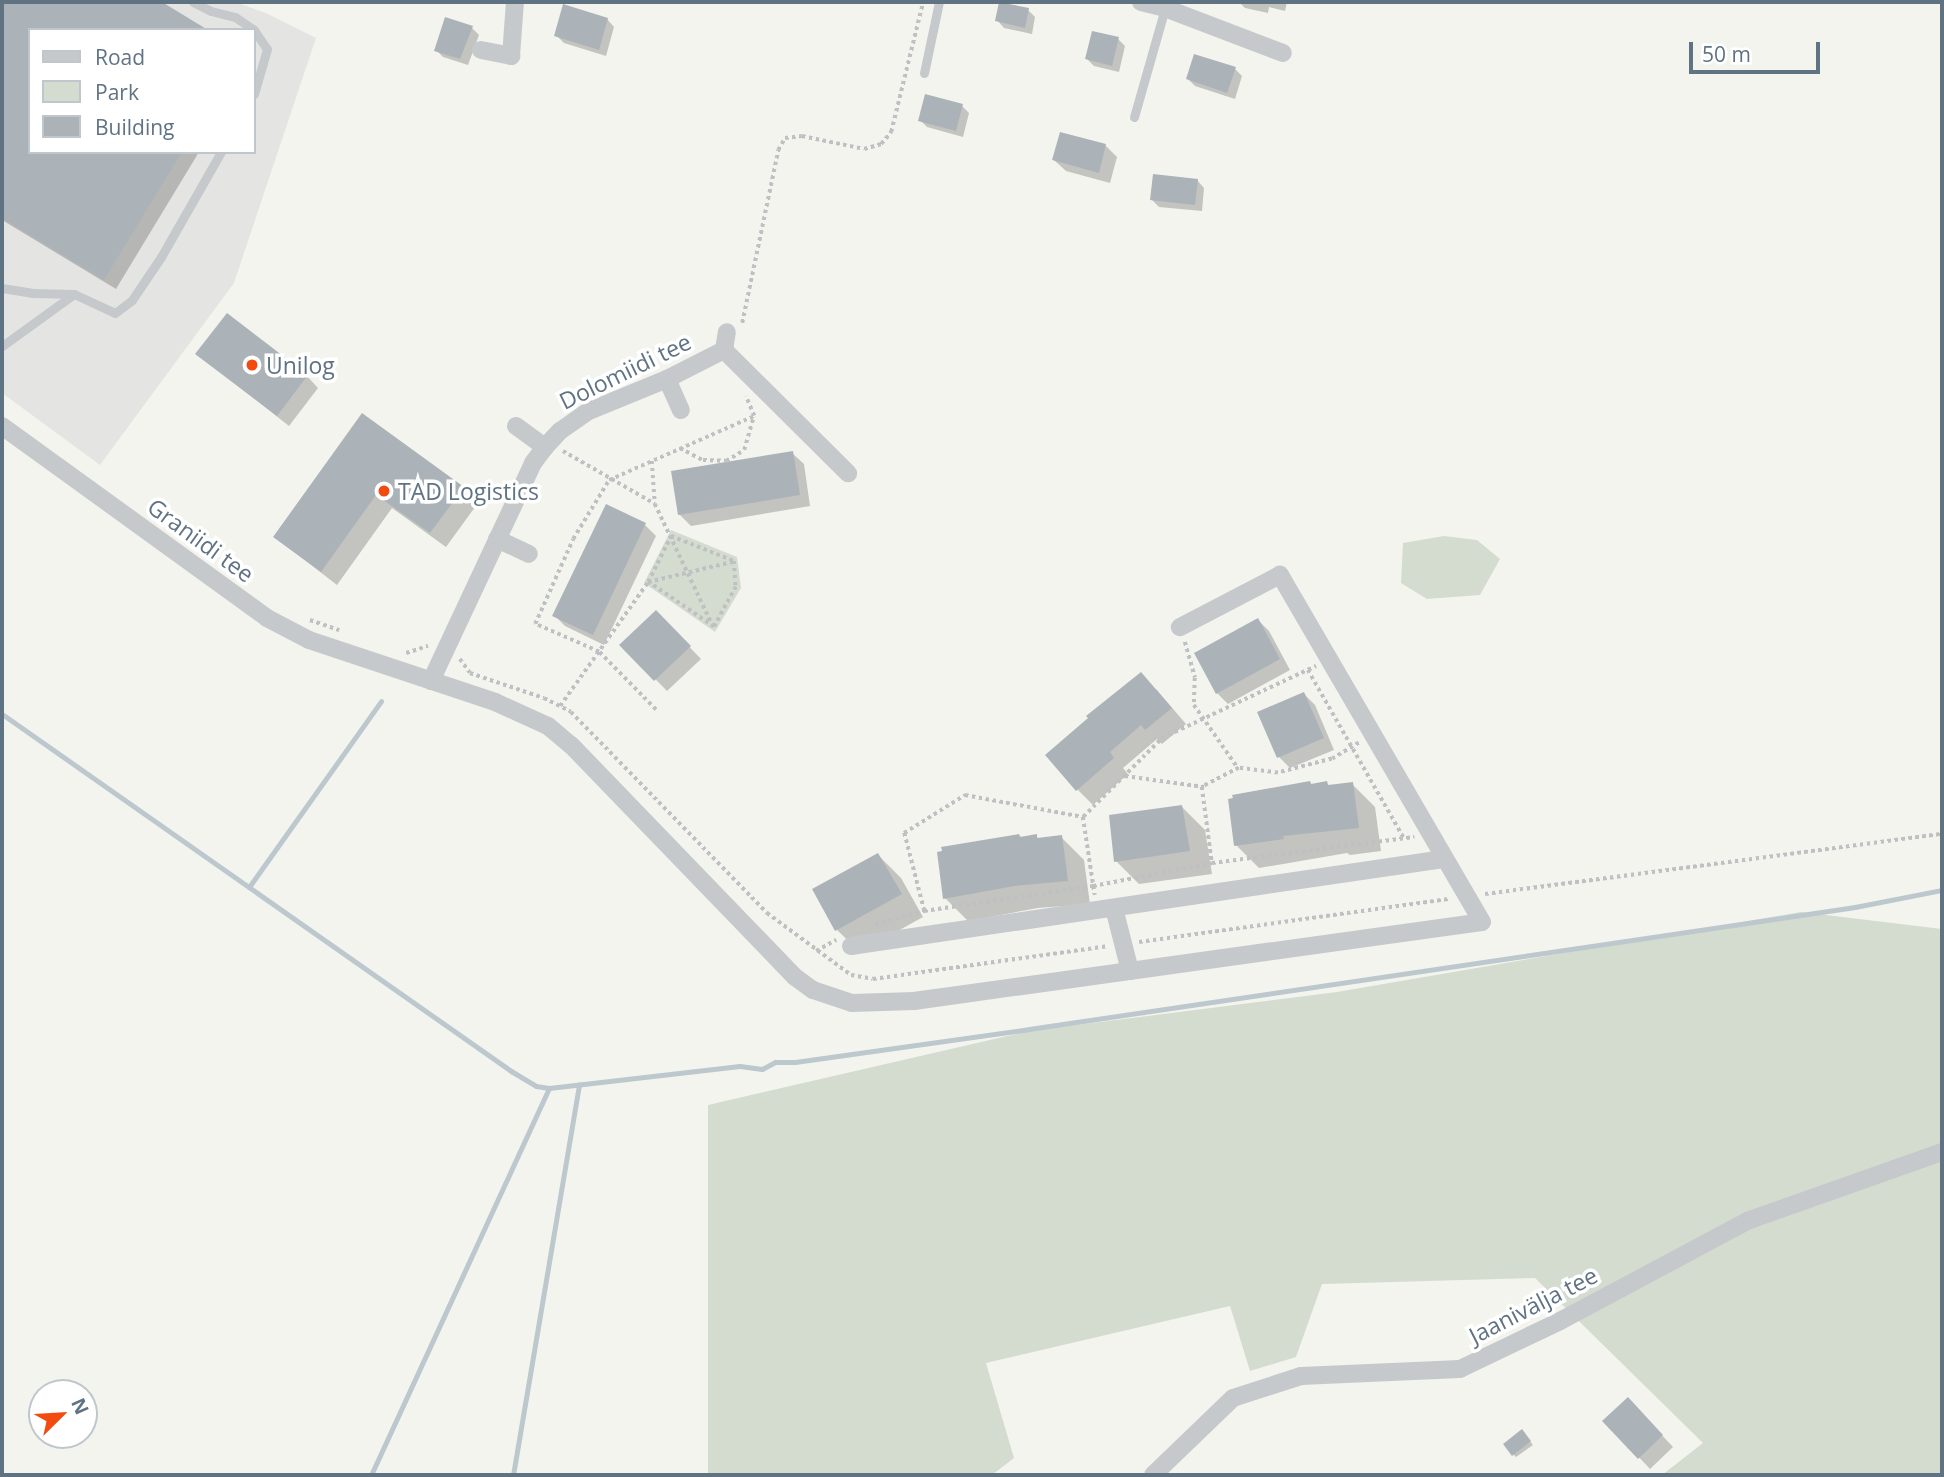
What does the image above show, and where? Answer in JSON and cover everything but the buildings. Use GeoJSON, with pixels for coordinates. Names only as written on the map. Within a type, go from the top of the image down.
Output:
{"type":"FeatureCollection","features":[{"type":"Feature","properties":{"kind":"street"},"geometry":{"type":"LineString","coordinates":[[481,50],[511,56],[515,2]]}},
{"type":"Feature","properties":{"kind":"street"},"geometry":{"type":"LineString","coordinates":[[1141,2],[1165,8],[1283,52]]}},
{"type":"Feature","properties":{"kind":"street"},"geometry":{"type":"LineString","coordinates":[[731,337],[736,359],[848,473]]}},
{"type":"Feature","properties":{"kind":"street","name":"Dolomiidi tee"},"geometry":{"type":"LineString","coordinates":[[431,681],[533,463],[555,449],[560,430],[589,411],[667,379],[731,337]]}},
{"type":"Feature","properties":{"kind":"street"},"geometry":{"type":"LineString","coordinates":[[667,379],[681,410]]}},
{"type":"Feature","properties":{"kind":"street","name":"Graniidi tee"},"geometry":{"type":"LineString","coordinates":[[2,426],[267,618],[309,640],[495,702],[548,726],[571,746],[796,978],[813,990],[852,1003],[872,1004],[1130,971],[1482,922],[1468,897]]}},
{"type":"Feature","properties":{"kind":"street"},"geometry":{"type":"LineString","coordinates":[[516,426],[555,449]]}},
{"type":"Feature","properties":{"kind":"street"},"geometry":{"type":"LineString","coordinates":[[497,539],[529,554]]}},
{"type":"Feature","properties":{"kind":"street"},"geometry":{"type":"LineString","coordinates":[[1180,627],[1279,575],[1468,897]]}},
{"type":"Feature","properties":{"kind":"street"},"geometry":{"type":"LineString","coordinates":[[848,940],[1105,910],[1444,859]]}},
{"type":"Feature","properties":{"kind":"street"},"geometry":{"type":"LineString","coordinates":[[1105,910],[1123,944],[1130,971]]}},
{"type":"Feature","properties":{"kind":"street","name":"Jaanivälja tee"},"geometry":{"type":"LineString","coordinates":[[1153,1475],[1233,1398],[1301,1376],[1460,1369],[1560,1321],[1747,1221],[1942,1152]]}},
{"type":"Feature","properties":{"kind":"lane"},"geometry":{"type":"LineString","coordinates":[[193,2],[211,11],[235,17],[251,28]]}},
{"type":"Feature","properties":{"kind":"lane"},"geometry":{"type":"LineString","coordinates":[[924,73],[939,2]]}},
{"type":"Feature","properties":{"kind":"lane"},"geometry":{"type":"LineString","coordinates":[[1134,117],[1165,8]]}},
{"type":"Feature","properties":{"kind":"lane"},"geometry":{"type":"LineString","coordinates":[[256,33],[267,50],[256,87]]}},
{"type":"Feature","properties":{"kind":"lane"},"geometry":{"type":"LineString","coordinates":[[2,288],[32,293],[74,294],[115,313],[132,300],[161,257],[220,154]]}},
{"type":"Feature","properties":{"kind":"lane"},"geometry":{"type":"LineString","coordinates":[[2,346],[74,294]]}},
{"type":"Feature","properties":{"kind":"path"},"geometry":{"type":"LineString","coordinates":[[731,337],[778,150],[785,138],[802,136],[864,149],[881,144],[891,132],[923,2]]}},
{"type":"Feature","properties":{"kind":"path"},"geometry":{"type":"LineString","coordinates":[[680,448],[703,460],[726,461],[744,450],[754,416],[745,393]]}},
{"type":"Feature","properties":{"kind":"path"},"geometry":{"type":"LineString","coordinates":[[656,710],[599,652],[535,624],[572,539],[609,480],[754,416]]}},
{"type":"Feature","properties":{"kind":"path"},"geometry":{"type":"LineString","coordinates":[[555,449],[655,504]]}},
{"type":"Feature","properties":{"kind":"path"},"geometry":{"type":"LineString","coordinates":[[652,461],[655,504],[714,627]]}},
{"type":"Feature","properties":{"kind":"path"},"geometry":{"type":"LineString","coordinates":[[670,537],[734,561]]}},
{"type":"Feature","properties":{"kind":"path"},"geometry":{"type":"LineString","coordinates":[[560,706],[648,582],[670,537]]}},
{"type":"Feature","properties":{"kind":"path"},"geometry":{"type":"LineString","coordinates":[[648,582],[734,561]]}},
{"type":"Feature","properties":{"kind":"path"},"geometry":{"type":"LineString","coordinates":[[714,627],[736,587],[734,561]]}},
{"type":"Feature","properties":{"kind":"path"},"geometry":{"type":"LineString","coordinates":[[648,582],[714,627]]}},
{"type":"Feature","properties":{"kind":"path"},"geometry":{"type":"LineString","coordinates":[[308,619],[341,630]]}},
{"type":"Feature","properties":{"kind":"path"},"geometry":{"type":"LineString","coordinates":[[1180,627],[1195,678],[1194,705],[1239,768]]}},
{"type":"Feature","properties":{"kind":"path"},"geometry":{"type":"LineString","coordinates":[[398,650],[409,654],[429,646],[445,648],[457,655],[470,673],[571,712],[767,913],[851,975],[873,979],[1942,834]]}},
{"type":"Feature","properties":{"kind":"path"},"geometry":{"type":"LineString","coordinates":[[1083,817],[1162,738],[1328,660]]}},
{"type":"Feature","properties":{"kind":"path"},"geometry":{"type":"LineString","coordinates":[[1308,670],[1404,838]]}},
{"type":"Feature","properties":{"kind":"path"},"geometry":{"type":"LineString","coordinates":[[1124,776],[1202,788],[1239,768],[1278,773],[1332,759],[1373,735]]}},
{"type":"Feature","properties":{"kind":"path"},"geometry":{"type":"LineString","coordinates":[[1202,788],[1212,863]]}},
{"type":"Feature","properties":{"kind":"path"},"geometry":{"type":"LineString","coordinates":[[924,911],[904,833],[965,795],[1083,817]]}},
{"type":"Feature","properties":{"kind":"path"},"geometry":{"type":"LineString","coordinates":[[1083,817],[1093,886],[1105,910]]}},
{"type":"Feature","properties":{"kind":"path"},"geometry":{"type":"LineString","coordinates":[[866,926],[924,911],[1093,886],[1212,863],[1430,835]]}},
{"type":"Feature","properties":{"kind":"path"},"geometry":{"type":"LineString","coordinates":[[816,951],[848,940]]}},
{"type":"Feature","properties":{"kind":"shaded area"},"geometry":{"type":"Polygon","coordinates":[[[2,2],[235,2],[266,13],[316,38],[234,283],[100,465],[2,393],[2,2]]]}},
{"type":"Feature","properties":{"kind":"green space"},"geometry":{"type":"Polygon","coordinates":[[[671,530],[737,557],[741,588],[715,632],[644,583],[671,530]]]}},
{"type":"Feature","properties":{"kind":"green space"},"geometry":{"type":"Polygon","coordinates":[[[1444,536],[1477,540],[1500,559],[1480,595],[1427,599],[1401,583],[1403,543],[1444,536]]]}},
{"type":"Feature","properties":{"kind":"green space"},"geometry":{"type":"Polygon","coordinates":[[[1801,912],[1942,929],[1942,1475],[1662,1475],[1703,1443],[1535,1278],[1322,1284],[1296,1357],[1250,1371],[1230,1306],[986,1363],[1014,1458],[992,1475],[708,1475],[708,1105],[1029,1031],[1337,992],[1801,912]]]}},
{"type":"Feature","properties":{"kind":"waterway"},"geometry":{"type":"LineString","coordinates":[[249,887],[381,701]]}},
{"type":"Feature","properties":{"kind":"waterway"},"geometry":{"type":"LineString","coordinates":[[2,714],[511,1071],[536,1086],[549,1088]]}},
{"type":"Feature","properties":{"kind":"waterway"},"geometry":{"type":"LineString","coordinates":[[371,1475],[549,1088],[740,1066],[762,1069],[775,1062],[795,1062],[1029,1029],[1855,907],[1942,890]]}},
{"type":"Feature","properties":{"kind":"waterway"},"geometry":{"type":"LineString","coordinates":[[513,1475],[579,1085]]}},
{"type":"Feature","properties":{"kind":"place","name":"Unilog"},"geometry":{"type":"Point","coordinates":[252,365]}},
{"type":"Feature","properties":{"kind":"place","name":"TAD Logistics"},"geometry":{"type":"Point","coordinates":[384,491]}}]}
